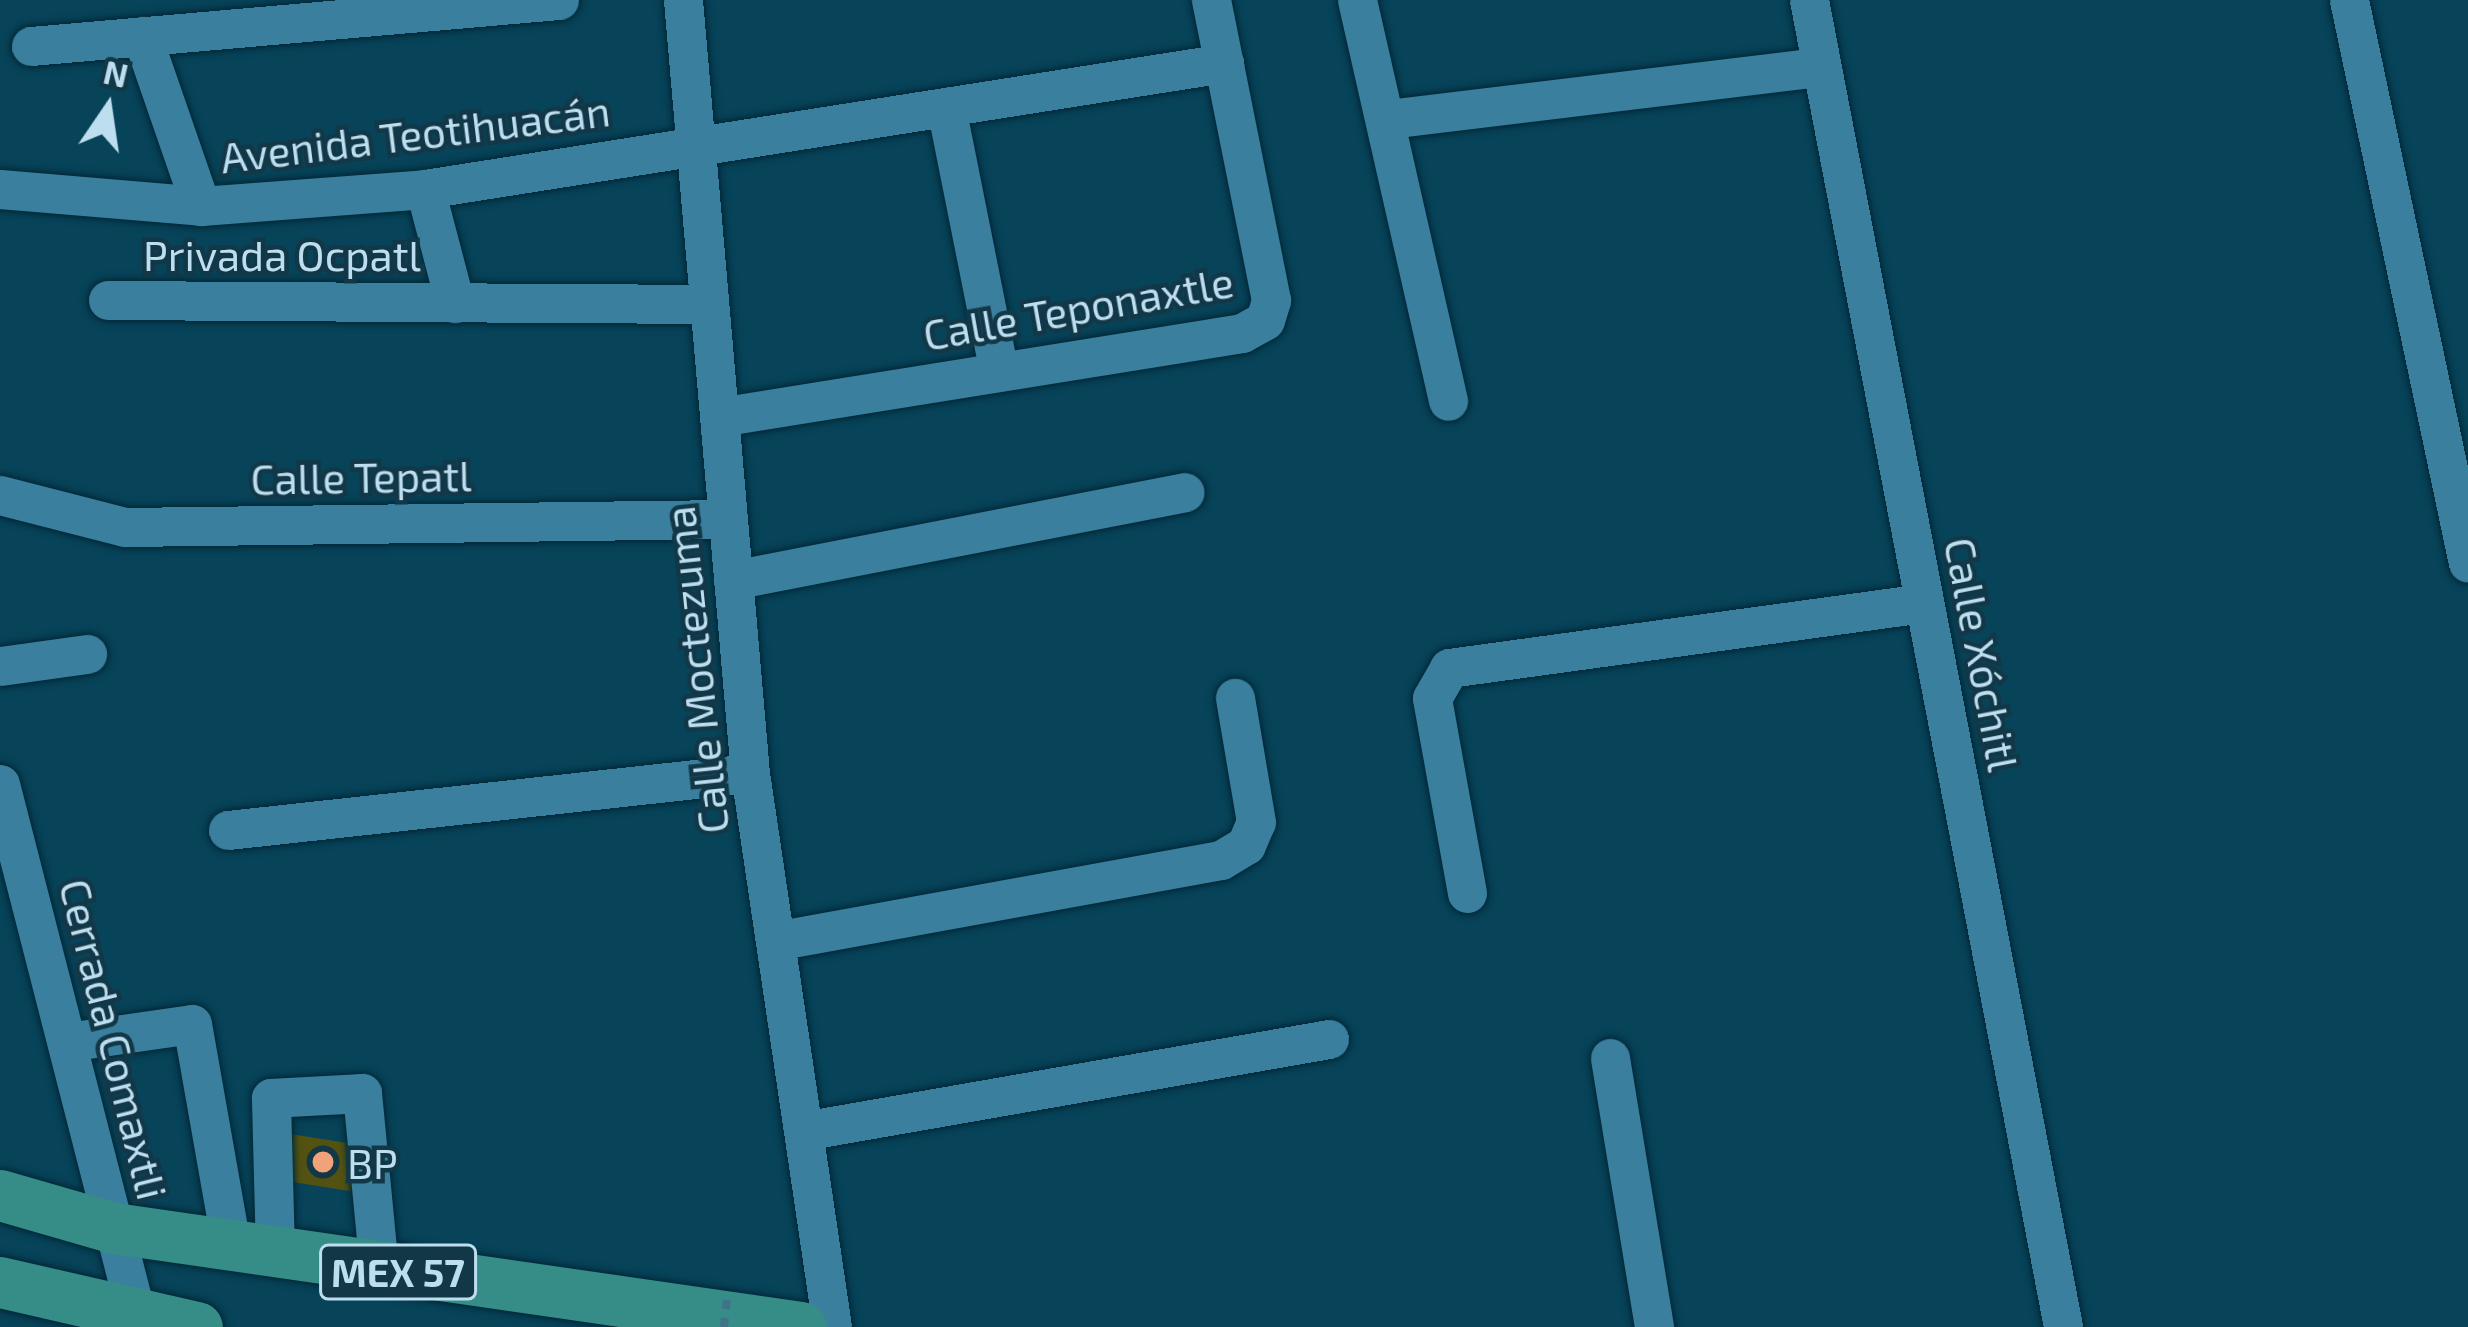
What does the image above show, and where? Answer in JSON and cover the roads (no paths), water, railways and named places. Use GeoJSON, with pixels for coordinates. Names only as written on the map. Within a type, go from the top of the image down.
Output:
{"type":"FeatureCollection","features":[{"type":"Feature","properties":{"kind":"main road","name":"MEX 57"},"geometry":{"type":"LineString","coordinates":[[0,1196],[114,1228],[801,1327]]}},
{"type":"Feature","properties":{"kind":"main road"},"geometry":{"type":"LineString","coordinates":[[0,1282],[137,1318],[191,1326]]}},
{"type":"Feature","properties":{"kind":"street"},"geometry":{"type":"LineString","coordinates":[[31,46],[559,0]]}},
{"type":"Feature","properties":{"kind":"street","name":"Calle Moctezuma"},"geometry":{"type":"LineString","coordinates":[[682,0],[750,773],[832,1327]]}},
{"type":"Feature","properties":{"kind":"street","name":"Calle Teponaxtle"},"geometry":{"type":"LineString","coordinates":[[719,417],[1242,333],[1265,320],[1271,300],[1211,0]]}},
{"type":"Feature","properties":{"kind":"street"},"geometry":{"type":"LineString","coordinates":[[1358,0],[1448,401]]}},
{"type":"Feature","properties":{"kind":"street","name":"Calle Xóchitl"},"geometry":{"type":"LineString","coordinates":[[1809,0],[2062,1327]]}},
{"type":"Feature","properties":{"kind":"street"},"geometry":{"type":"LineString","coordinates":[[2349,0],[2451,364],[2468,563]]}},
{"type":"Feature","properties":{"kind":"street"},"geometry":{"type":"LineString","coordinates":[[142,36],[201,206]]}},
{"type":"Feature","properties":{"kind":"street"},"geometry":{"type":"LineString","coordinates":[[697,146],[1224,63]]}},
{"type":"Feature","properties":{"kind":"street"},"geometry":{"type":"LineString","coordinates":[[1388,119],[1819,67]]}},
{"type":"Feature","properties":{"kind":"street"},"geometry":{"type":"LineString","coordinates":[[946,107],[999,372]]}},
{"type":"Feature","properties":{"kind":"street","name":"Avenida Teotihuacán"},"geometry":{"type":"LineString","coordinates":[[0,189],[201,206],[425,189],[697,146]]}},
{"type":"Feature","properties":{"kind":"street","name":"Privada Ocpatl"},"geometry":{"type":"LineString","coordinates":[[425,189],[455,303]]}},
{"type":"Feature","properties":{"kind":"street","name":"Privada Ocpatl"},"geometry":{"type":"LineString","coordinates":[[108,300],[709,304]]}},
{"type":"Feature","properties":{"kind":"street"},"geometry":{"type":"LineString","coordinates":[[733,580],[1185,492]]}},
{"type":"Feature","properties":{"kind":"street","name":"Calle Tepatl"},"geometry":{"type":"LineString","coordinates":[[0,495],[125,527],[728,519]]}},
{"type":"Feature","properties":{"kind":"street"},"geometry":{"type":"LineString","coordinates":[[1467,893],[1432,698],[1449,668],[1924,603]]}},
{"type":"Feature","properties":{"kind":"street"},"geometry":{"type":"LineString","coordinates":[[0,666],[87,654]]}},
{"type":"Feature","properties":{"kind":"street"},"geometry":{"type":"LineString","coordinates":[[775,941],[1221,860],[1246,845],[1256,822],[1235,698]]}},
{"type":"Feature","properties":{"kind":"street"},"geometry":{"type":"LineString","coordinates":[[228,830],[750,773]]}},
{"type":"Feature","properties":{"kind":"street","name":"Cerrada Comaxtli"},"geometry":{"type":"LineString","coordinates":[[0,784],[137,1318]]}},
{"type":"Feature","properties":{"kind":"street"},"geometry":{"type":"LineString","coordinates":[[67,1042],[192,1024],[253,1249]]}},
{"type":"Feature","properties":{"kind":"street"},"geometry":{"type":"LineString","coordinates":[[803,1131],[1329,1039]]}},
{"type":"Feature","properties":{"kind":"street"},"geometry":{"type":"LineString","coordinates":[[1610,1058],[1654,1327]]}},
{"type":"Feature","properties":{"kind":"street"},"geometry":{"type":"LineString","coordinates":[[253,1249],[271,1098],[362,1093],[379,1269]]}},
{"type":"Feature","properties":{"kind":"place","name":"BP"},"geometry":{"type":"Point","coordinates":[323,1162]}}]}
